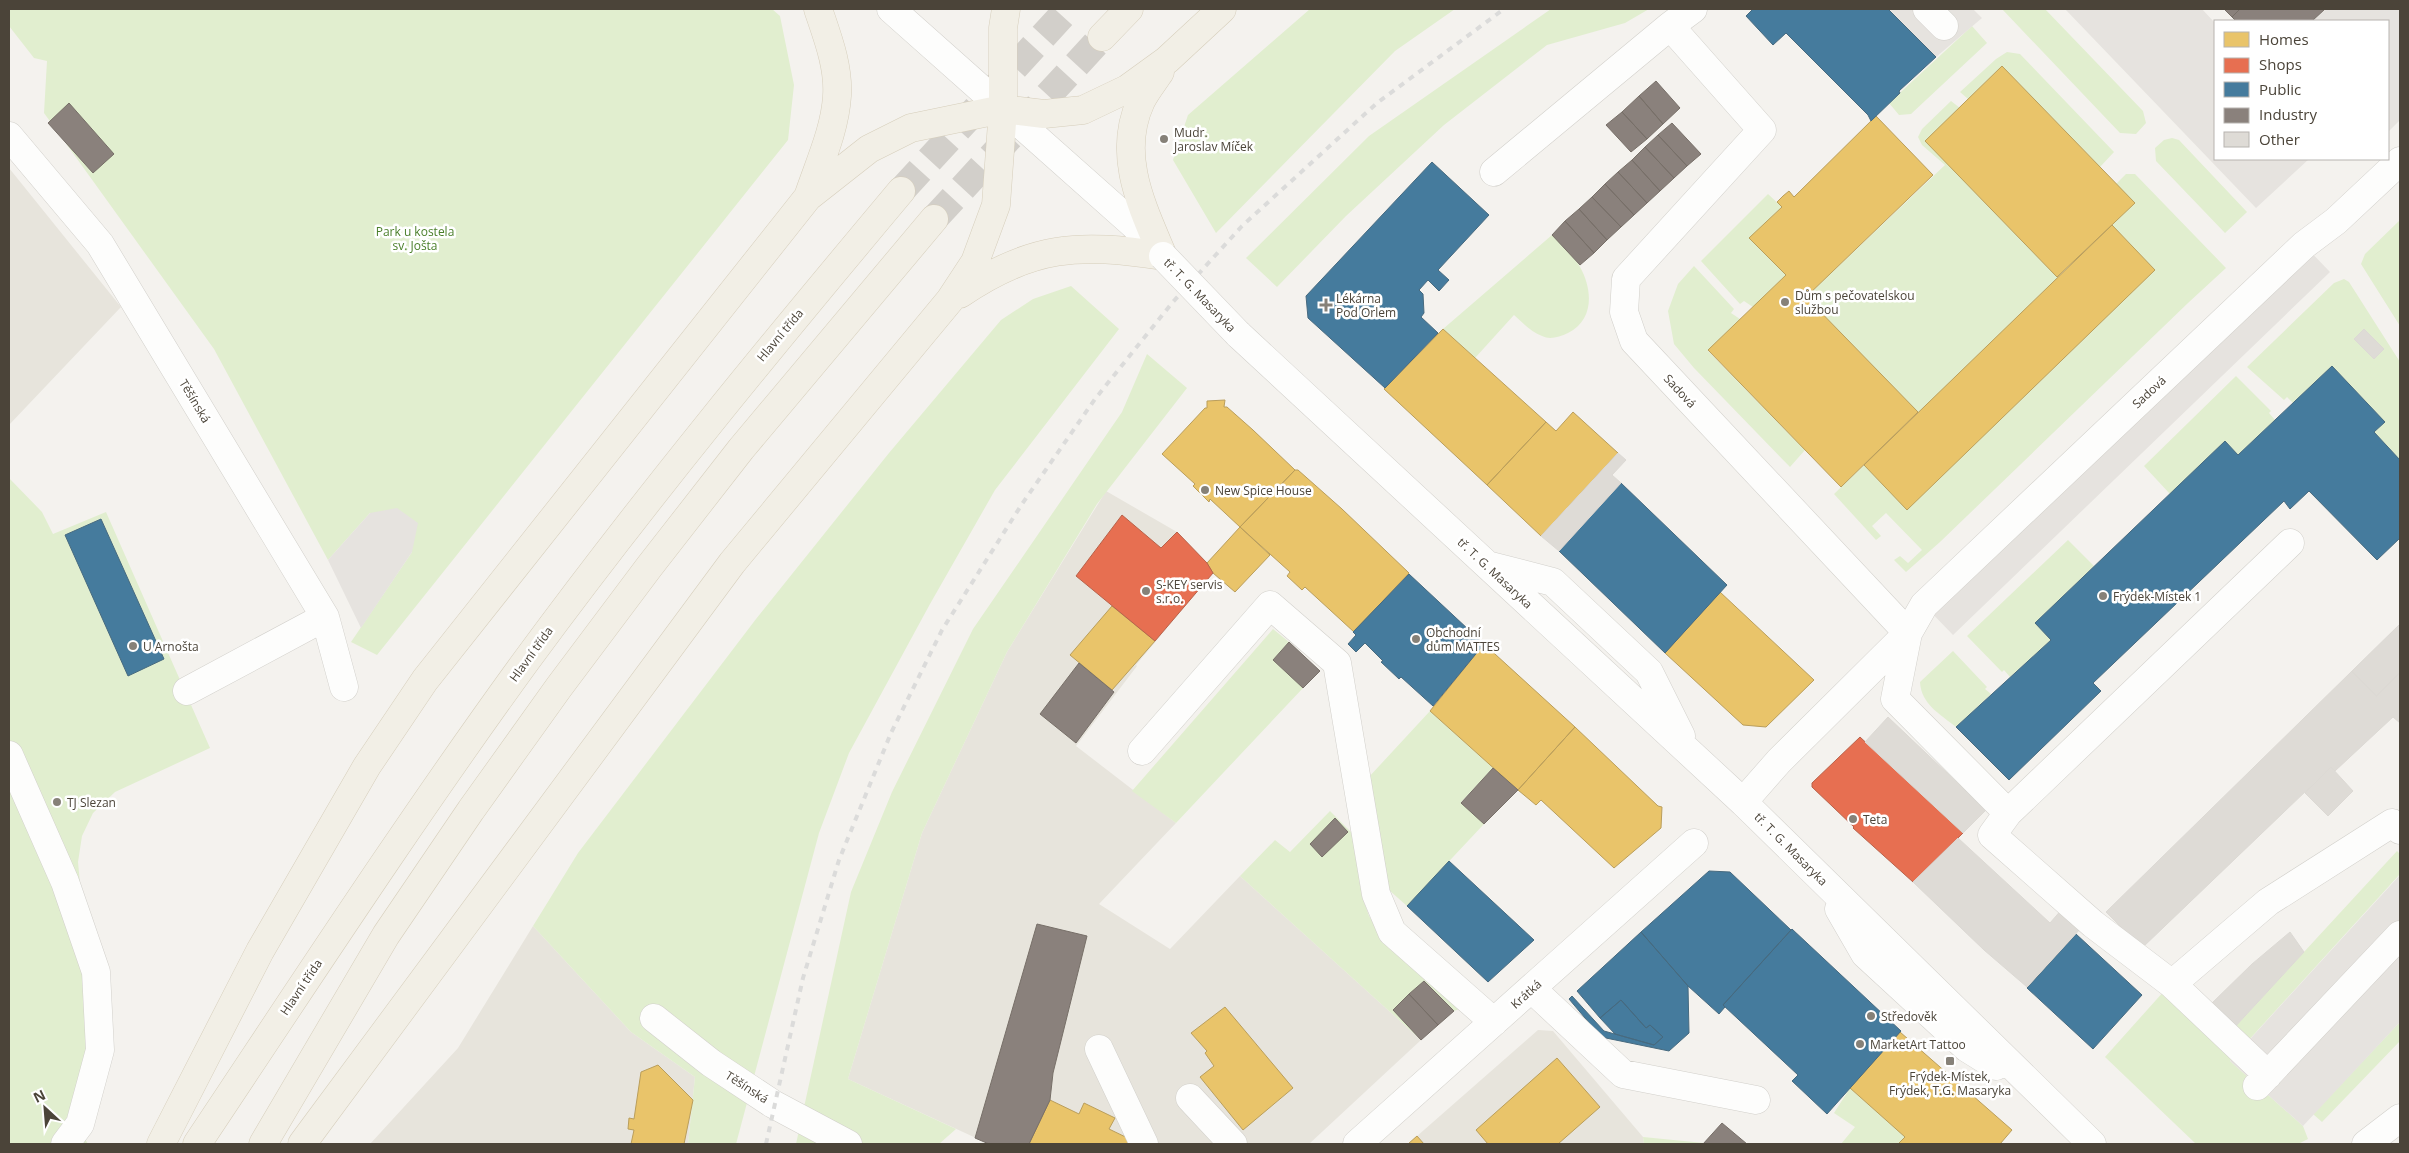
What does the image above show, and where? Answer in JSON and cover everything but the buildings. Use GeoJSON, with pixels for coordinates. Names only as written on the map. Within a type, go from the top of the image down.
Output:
{"type":"FeatureCollection","features":[{"type":"Feature","properties":{"kind":"main road"},"geometry":{"type":"LineString","coordinates":[[808,197],[827,143],[837,96],[831,48],[818,9]]}},
{"type":"Feature","properties":{"kind":"main road"},"geometry":{"type":"LineString","coordinates":[[302,1144],[732,563],[950,300],[975,262],[996,205],[1004,110],[1003,28],[1006,9]]}},
{"type":"Feature","properties":{"kind":"main road"},"geometry":{"type":"LineString","coordinates":[[1102,38],[1129,9]]}},
{"type":"Feature","properties":{"kind":"main road"},"geometry":{"type":"LineString","coordinates":[[161,1144],[260,951],[367,766],[424,680],[808,197],[869,149],[911,128],[1004,110],[1044,114],[1083,110],[1127,89],[1167,60],[1222,9]]}},
{"type":"Feature","properties":{"kind":"main road"},"geometry":{"type":"LineString","coordinates":[[1163,256],[1139,218],[1130,140],[1141,101],[1167,60]]}},
{"type":"Feature","properties":{"kind":"main road","name":"Hlavní třída"},"geometry":{"type":"LineString","coordinates":[[197,1144],[415,818],[531,655],[708,422],[901,191]]}},
{"type":"Feature","properties":{"kind":"main road"},"geometry":{"type":"LineString","coordinates":[[263,1144],[386,935],[471,810],[649,567],[741,449],[934,220]]}},
{"type":"Feature","properties":{"kind":"main road"},"geometry":{"type":"LineString","coordinates":[[950,300],[989,274],[1036,255],[1085,248],[1115,248],[1163,256]]}},
{"type":"Feature","properties":{"kind":"street"},"geometry":{"type":"LineString","coordinates":[[891,9],[1004,110],[1139,218]]}},
{"type":"Feature","properties":{"kind":"street"},"geometry":{"type":"LineString","coordinates":[[1494,172],[1693,9]]}},
{"type":"Feature","properties":{"kind":"street","name":"Sadová"},"geometry":{"type":"LineString","coordinates":[[1670,26],[1762,130],[1626,279],[1624,312],[1634,341],[1908,633]]}},
{"type":"Feature","properties":{"kind":"street","name":"Těšínská"},"geometry":{"type":"LineString","coordinates":[[9,136],[100,244],[325,617],[344,687]]}},
{"type":"Feature","properties":{"kind":"street","name":"Sadová"},"geometry":{"type":"LineString","coordinates":[[1743,802],[1779,761],[1908,633],[1924,605],[1931,598],[2304,245],[2336,221],[2400,161]]}},
{"type":"Feature","properties":{"kind":"street","name":"tř. T. G. Masaryka"},"geometry":{"type":"LineString","coordinates":[[1163,256],[1238,334],[1743,802],[2092,1144]]}},
{"type":"Feature","properties":{"kind":"street"},"geometry":{"type":"LineString","coordinates":[[2290,543],[2008,813],[1992,835],[2094,924],[2172,984],[2262,1081],[2400,935]]}},
{"type":"Feature","properties":{"kind":"street"},"geometry":{"type":"LineString","coordinates":[[1142,751],[1270,605],[1336,663],[1376,894],[1392,932],[1494,1022]]}},
{"type":"Feature","properties":{"kind":"street"},"geometry":{"type":"LineString","coordinates":[[187,691],[325,617]]}},
{"type":"Feature","properties":{"kind":"street"},"geometry":{"type":"LineString","coordinates":[[1908,633],[1895,699],[2008,813]]}},
{"type":"Feature","properties":{"kind":"street"},"geometry":{"type":"LineString","coordinates":[[9,755],[64,882],[96,972],[100,1050],[80,1124],[65,1144]]}},
{"type":"Feature","properties":{"kind":"street"},"geometry":{"type":"LineString","coordinates":[[2172,984],[2268,902],[2397,823]]}},
{"type":"Feature","properties":{"kind":"street","name":"Krátká"},"geometry":{"type":"LineString","coordinates":[[1357,1144],[1694,843]]}},
{"type":"Feature","properties":{"kind":"street"},"geometry":{"type":"LineString","coordinates":[[1532,988],[1623,1074],[1756,1100]]}},
{"type":"Feature","properties":{"kind":"street","name":"Těšínská"},"geometry":{"type":"LineString","coordinates":[[654,1018],[711,1063],[758,1094],[848,1144]]}},
{"type":"Feature","properties":{"kind":"street"},"geometry":{"type":"LineString","coordinates":[[1099,1049],[1144,1144]]}},
{"type":"Feature","properties":{"kind":"street"},"geometry":{"type":"LineString","coordinates":[[1190,1098],[1233,1144]]}},
{"type":"Feature","properties":{"kind":"street"},"geometry":{"type":"LineString","coordinates":[[2366,1144],[2400,1119]]}},
{"type":"Feature","properties":{"kind":"street"},"geometry":{"type":"LineString","coordinates":[[2386,1144],[2400,1119]]}},
{"type":"Feature","properties":{"kind":"shaded area"},"geometry":{"type":"Polygon","coordinates":[[[1889,9],[1973,9],[1982,18],[1936,57],[1889,9]]]}},
{"type":"Feature","properties":{"kind":"shaded area"},"geometry":{"type":"Polygon","coordinates":[[[2065,9],[2202,9],[2214,22],[2214,160],[2308,160],[2256,208],[2065,9]]]}},
{"type":"Feature","properties":{"kind":"shaded area"},"geometry":{"type":"Polygon","coordinates":[[[2325,9],[2400,9],[2400,120],[2389,131],[2389,20],[2313,20],[2325,9]]]}},
{"type":"Feature","properties":{"kind":"shaded area"},"geometry":{"type":"Polygon","coordinates":[[[9,168],[121,307],[9,425],[9,168]]]}},
{"type":"Feature","properties":{"kind":"shaded area"},"geometry":{"type":"Polygon","coordinates":[[[2304,245],[2330,272],[1953,635],[1924,605],[2304,245]]]}},
{"type":"Feature","properties":{"kind":"shaded area"},"geometry":{"type":"Polygon","coordinates":[[[1106,491],[1177,532],[1207,563],[1213,573],[1136,665],[1076,746],[1176,823],[1099,904],[1170,949],[1240,876],[1421,1040],[1309,1144],[989,1144],[848,1079],[922,833],[1007,652],[1106,491]]]}},
{"type":"Feature","properties":{"kind":"shaded area"},"geometry":{"type":"Polygon","coordinates":[[[397,508],[418,523],[412,552],[361,628],[328,560],[370,513],[397,508]]]}},
{"type":"Feature","properties":{"kind":"shaded area"},"geometry":{"type":"Polygon","coordinates":[[[2400,875],[2400,1022],[2303,1126],[2230,1061],[2400,875]]]}},
{"type":"Feature","properties":{"kind":"shaded area"},"geometry":{"type":"Polygon","coordinates":[[[533,926],[631,1032],[695,1077],[688,1144],[370,1144],[458,1048],[533,926]]]}},
{"type":"Feature","properties":{"kind":"shaded area"},"geometry":{"type":"Polygon","coordinates":[[[1538,1030],[1553,1031],[1643,1137],[1644,1144],[1408,1144],[1538,1030]]]}},
{"type":"Feature","properties":{"kind":"green space","name":"Park u kostela sv. Jošta"},"geometry":{"type":"Polygon","coordinates":[[[9,9],[772,9],[780,16],[794,85],[788,140],[377,655],[351,642],[412,552],[370,513],[328,560],[214,349],[44,113],[47,61],[34,58],[9,26],[9,9]]]}},
{"type":"Feature","properties":{"kind":"green space"},"geometry":{"type":"Polygon","coordinates":[[[1310,9],[1455,9],[1395,51],[1216,233],[1173,160],[1188,115],[1310,9]]]}},
{"type":"Feature","properties":{"kind":"green space"},"geometry":{"type":"Polygon","coordinates":[[[1551,9],[1649,9],[1625,23],[1547,45],[1444,125],[1346,216],[1277,287],[1246,258],[1369,136],[1551,9]]]}},
{"type":"Feature","properties":{"kind":"green space"},"geometry":{"type":"Polygon","coordinates":[[[2002,9],[2045,9],[2143,111],[2146,123],[2136,134],[2120,133],[2002,9]]]}},
{"type":"Feature","properties":{"kind":"green space"},"geometry":{"type":"Polygon","coordinates":[[[1972,26],[1987,43],[1911,114],[1899,115],[1889,103],[1972,26]]]}},
{"type":"Feature","properties":{"kind":"green space"},"geometry":{"type":"Polygon","coordinates":[[[2007,52],[2020,54],[2114,152],[2100,167],[2002,66],[1968,99],[1960,92],[1996,59],[2007,52]]]}},
{"type":"Feature","properties":{"kind":"green space"},"geometry":{"type":"Polygon","coordinates":[[[1951,101],[1960,108],[1926,141],[2058,278],[1919,414],[1806,297],[1945,165],[1922,145],[1918,137],[1922,129],[1951,101]]]}},
{"type":"Feature","properties":{"kind":"green space"},"geometry":{"type":"Polygon","coordinates":[[[2172,138],[2179,140],[2247,212],[2225,233],[2156,161],[2155,148],[2164,140],[2172,138]]]}},
{"type":"Feature","properties":{"kind":"green space"},"geometry":{"type":"Polygon","coordinates":[[[2126,174],[2135,174],[2226,268],[1940,542],[1906,572],[1894,560],[1900,556],[1908,563],[1922,550],[1886,513],[1872,526],[1881,536],[1876,540],[1834,494],[1864,465],[1907,509],[2154,270],[2112,225],[2134,203],[2116,184],[2126,174]]]}},
{"type":"Feature","properties":{"kind":"green space"},"geometry":{"type":"Polygon","coordinates":[[[1768,194],[1782,207],[1750,238],[1786,275],[1753,307],[1744,301],[1740,304],[1701,261],[1768,194]]]}},
{"type":"Feature","properties":{"kind":"green space"},"geometry":{"type":"Polygon","coordinates":[[[2400,220],[2400,326],[2361,264],[2365,254],[2400,220]]]}},
{"type":"Feature","properties":{"kind":"green space"},"geometry":{"type":"Polygon","coordinates":[[[1552,235],[1574,258],[1584,276],[1589,295],[1589,304],[1583,320],[1568,333],[1548,338],[1534,332],[1514,315],[1475,358],[1443,329],[1552,235]]]}},
{"type":"Feature","properties":{"kind":"green space"},"geometry":{"type":"Polygon","coordinates":[[[1694,266],[1734,309],[1731,313],[1740,319],[1708,351],[1805,450],[1790,467],[1694,368],[1674,344],[1668,311],[1678,284],[1694,266]]]}},
{"type":"Feature","properties":{"kind":"green space"},"geometry":{"type":"Polygon","coordinates":[[[2344,279],[2349,282],[2400,362],[2400,460],[2374,432],[2385,422],[2332,366],[2293,403],[2287,397],[2284,400],[2247,367],[2334,283],[2344,279]]]}},
{"type":"Feature","properties":{"kind":"green space"},"geometry":{"type":"Polygon","coordinates":[[[1071,286],[1119,329],[995,490],[849,753],[819,833],[736,1144],[688,1144],[695,1077],[631,1032],[533,926],[578,853],[756,619],[889,453],[1001,320],[1033,299],[1071,286]]]}},
{"type":"Feature","properties":{"kind":"green space"},"geometry":{"type":"Polygon","coordinates":[[[1147,354],[1187,388],[1097,504],[1007,652],[922,833],[848,1079],[956,1129],[939,1144],[796,1144],[851,892],[892,792],[973,629],[1122,412],[1147,354]]]}},
{"type":"Feature","properties":{"kind":"green space"},"geometry":{"type":"Polygon","coordinates":[[[2236,376],[2271,411],[2269,413],[2275,420],[2238,455],[2225,441],[2170,494],[2144,466],[2236,376]]]}},
{"type":"Feature","properties":{"kind":"green space","name":"TJ Slezan"},"geometry":{"type":"Polygon","coordinates":[[[9,478],[42,512],[53,534],[106,512],[210,748],[115,792],[93,813],[82,836],[78,862],[81,894],[108,978],[85,1139],[88,1144],[9,1144],[9,478]]]}},
{"type":"Feature","properties":{"kind":"green space"},"geometry":{"type":"Polygon","coordinates":[[[2068,540],[2094,566],[2036,622],[2051,640],[2010,677],[2004,670],[2002,672],[1967,636],[2068,540]]]}},
{"type":"Feature","properties":{"kind":"green space"},"geometry":{"type":"Polygon","coordinates":[[[1273,629],[1289,642],[1273,660],[1303,688],[1176,823],[1132,791],[1273,629]]]}},
{"type":"Feature","properties":{"kind":"green space"},"geometry":{"type":"Polygon","coordinates":[[[1953,651],[1987,687],[1985,689],[1991,694],[1956,727],[1932,708],[1921,690],[1920,682],[1953,651]]]}},
{"type":"Feature","properties":{"kind":"green space"},"geometry":{"type":"Polygon","coordinates":[[[1430,711],[1493,768],[1461,802],[1484,824],[1407,906],[1389,890],[1368,778],[1430,711]]]}},
{"type":"Feature","properties":{"kind":"green space"},"geometry":{"type":"Polygon","coordinates":[[[1330,811],[1352,833],[1362,896],[1369,916],[1379,932],[1462,1008],[1454,1011],[1424,981],[1409,998],[1393,1010],[1421,1040],[1240,876],[1275,840],[1290,852],[1330,811]]]}},
{"type":"Feature","properties":{"kind":"green space"},"geometry":{"type":"Polygon","coordinates":[[[2397,851],[2400,854],[2400,874],[2247,1042],[2233,1029],[2397,851]]]}},
{"type":"Feature","properties":{"kind":"green space"},"geometry":{"type":"Polygon","coordinates":[[[2165,990],[2232,1058],[2230,1061],[2303,1126],[2308,1139],[2298,1144],[2196,1144],[2105,1057],[2165,990]]]}},
{"type":"Feature","properties":{"kind":"green space"},"geometry":{"type":"Polygon","coordinates":[[[2400,1022],[2400,1041],[2322,1122],[2313,1114],[2400,1022]]]}},
{"type":"Feature","properties":{"kind":"green space"},"geometry":{"type":"Polygon","coordinates":[[[1850,1088],[1905,1137],[1898,1144],[1841,1144],[1855,1127],[1834,1113],[1850,1088]]]}},
{"type":"Feature","properties":{"kind":"green space"},"geometry":{"type":"Polygon","coordinates":[[[1643,1137],[1704,1143],[1644,1144],[1643,1137]]]}},
{"type":"Feature","properties":{"kind":"tunnel"},"geometry":{"type":"LineString","coordinates":[[901,191],[1068,9]]}},
{"type":"Feature","properties":{"kind":"tunnel"},"geometry":{"type":"LineString","coordinates":[[934,219],[1102,37]]}},
{"type":"Feature","properties":{"kind":"railway"},"geometry":{"type":"LineString","coordinates":[[766,1144],[803,978],[839,860],[891,733],[942,630],[1022,504],[1095,399],[1172,303],[1242,226],[1377,103],[1504,9]]}},
{"type":"Feature","properties":{"kind":"place","name":"Mudr. Jaroslav Míček"},"geometry":{"type":"Point","coordinates":[1164,139]}},
{"type":"Feature","properties":{"kind":"place","name":"Dům s pečovatelskou službou"},"geometry":{"type":"Point","coordinates":[1785,302]}},
{"type":"Feature","properties":{"kind":"place","name":"Lékárna Pod Orlem"},"geometry":{"type":"Point","coordinates":[1326,305]}},
{"type":"Feature","properties":{"kind":"place","name":"New Spice House"},"geometry":{"type":"Point","coordinates":[1205,490]}},
{"type":"Feature","properties":{"kind":"place","name":"S-KEY servis s.r.o."},"geometry":{"type":"Point","coordinates":[1146,591]}},
{"type":"Feature","properties":{"kind":"place","name":"Frýdek-Místek 1"},"geometry":{"type":"Point","coordinates":[2103,596]}},
{"type":"Feature","properties":{"kind":"place","name":"Obchodní dům MATTES"},"geometry":{"type":"Point","coordinates":[1416,639]}},
{"type":"Feature","properties":{"kind":"place","name":"U Arnošta"},"geometry":{"type":"Point","coordinates":[133,646]}},
{"type":"Feature","properties":{"kind":"place","name":"TJ Slezan"},"geometry":{"type":"Point","coordinates":[57,802]}},
{"type":"Feature","properties":{"kind":"place","name":"Teta"},"geometry":{"type":"Point","coordinates":[1853,819]}},
{"type":"Feature","properties":{"kind":"place","name":"Středověk"},"geometry":{"type":"Point","coordinates":[1871,1016]}},
{"type":"Feature","properties":{"kind":"place","name":"MarketArt Tattoo"},"geometry":{"type":"Point","coordinates":[1860,1044]}},
{"type":"Feature","properties":{"kind":"place","name":"Frýdek-Místek, Frýdek, T.G. Masaryka"},"geometry":{"type":"Point","coordinates":[1950,1061]}}]}
